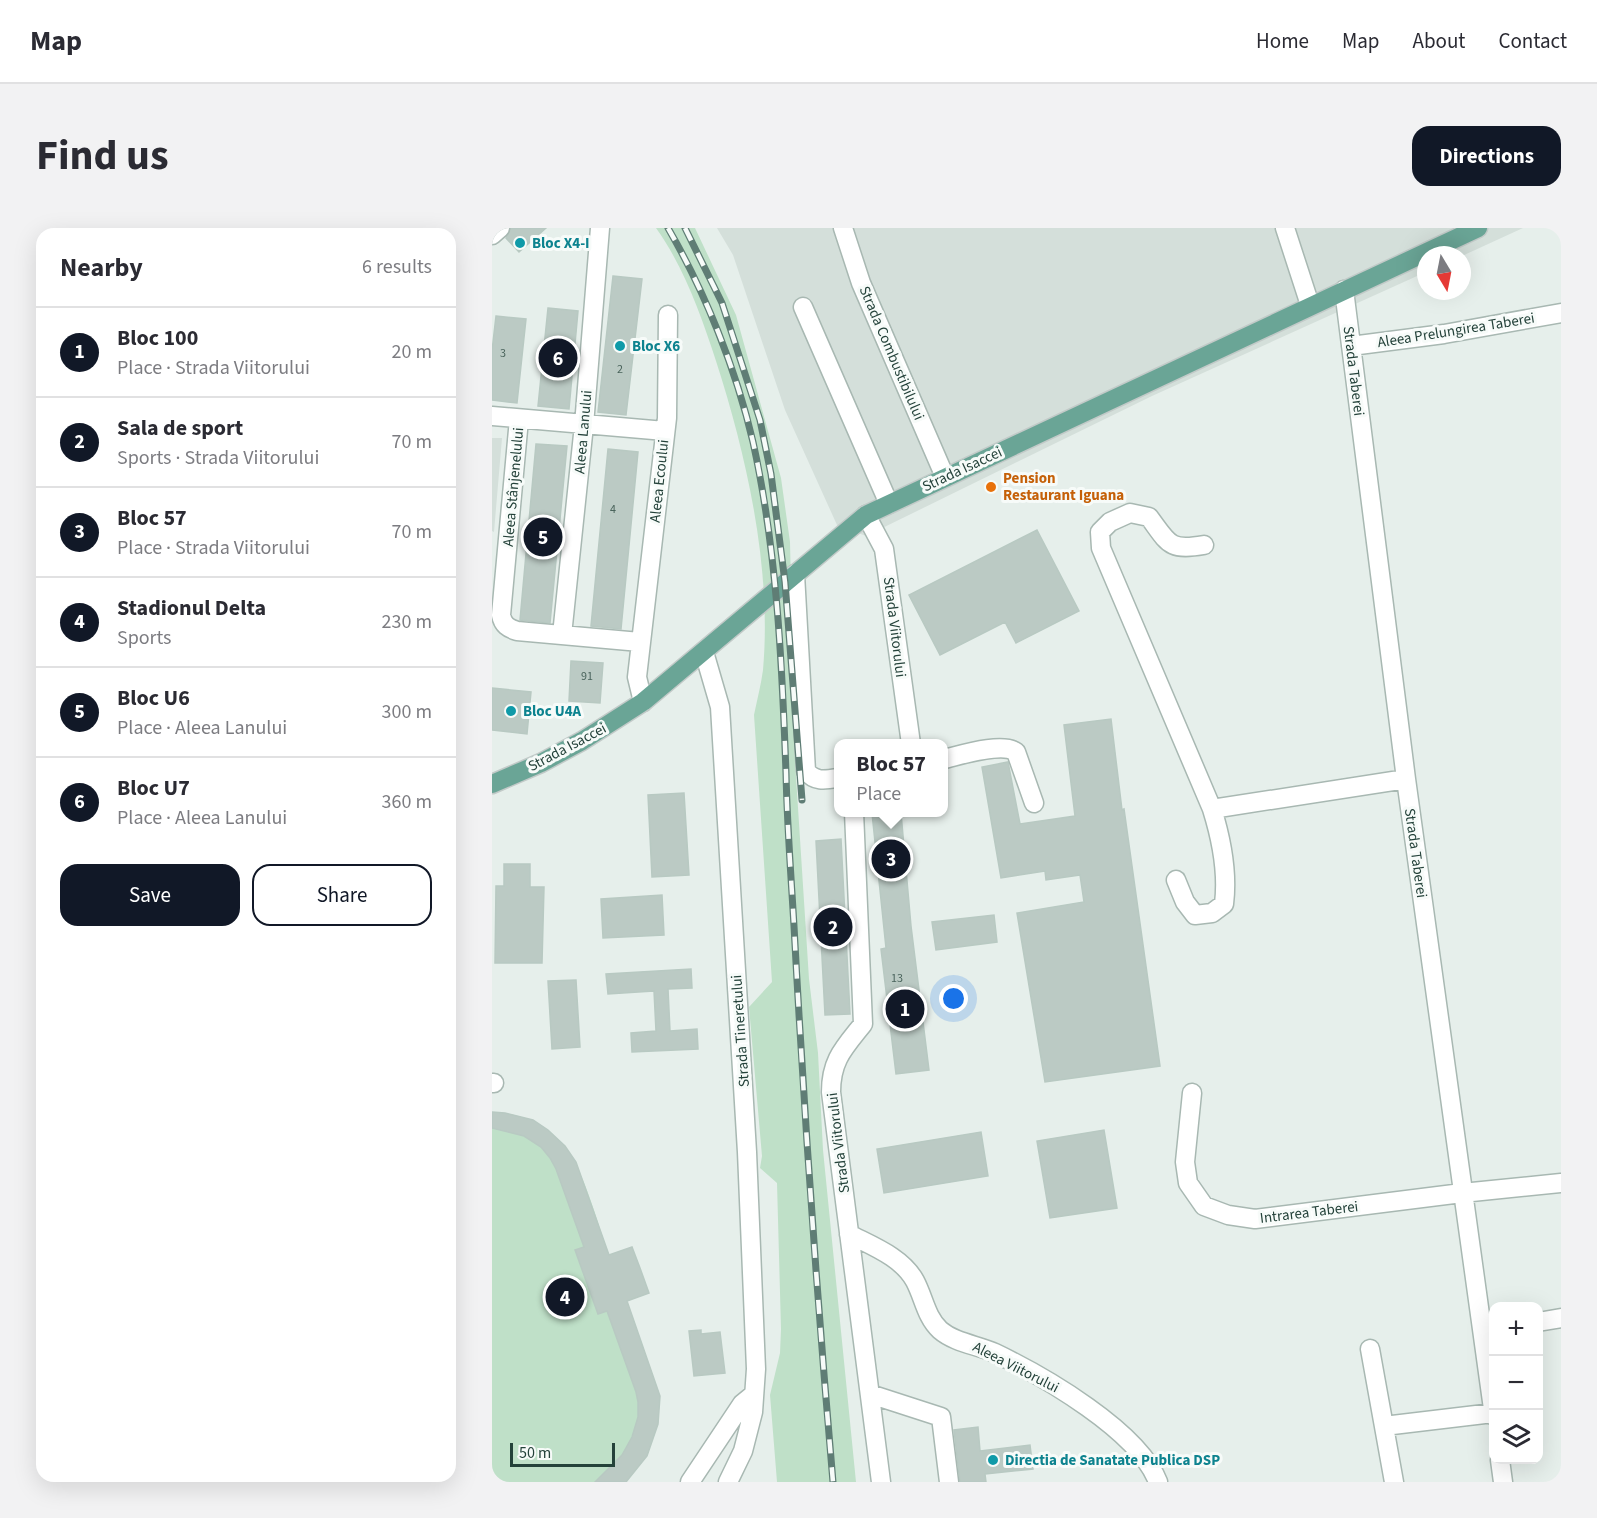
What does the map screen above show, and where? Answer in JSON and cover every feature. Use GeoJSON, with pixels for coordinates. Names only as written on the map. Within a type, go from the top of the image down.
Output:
{"type":"FeatureCollection","features":[{"type":"Feature","properties":{"kind":"main road","name":"Strada Isaccei"},"geometry":{"type":"LineString","coordinates":[[492,784],[541,763],[582,741],[643,702],[866,515],[1478,228]]}},
{"type":"Feature","properties":{"kind":"street"},"geometry":{"type":"LineString","coordinates":[[492,235],[500,228]]}},
{"type":"Feature","properties":{"kind":"street","name":"Aleea Lanului"},"geometry":{"type":"LineString","coordinates":[[562,635],[584,425],[600,228]]}},
{"type":"Feature","properties":{"kind":"street","name":"Strada Combustibilului"},"geometry":{"type":"LineString","coordinates":[[843,228],[861,283],[945,477]]}},
{"type":"Feature","properties":{"kind":"street"},"geometry":{"type":"LineString","coordinates":[[1285,228],[1310,305]]}},
{"type":"Feature","properties":{"kind":"street","name":"Strada Taberei"},"geometry":{"type":"LineString","coordinates":[[1344,290],[1406,779],[1462,1193],[1487,1330],[1493,1410]]}},
{"type":"Feature","properties":{"kind":"street"},"geometry":{"type":"LineString","coordinates":[[803,307],[889,504]]}},
{"type":"Feature","properties":{"kind":"street","name":"Aleea Prelungirea Taberei"},"geometry":{"type":"LineString","coordinates":[[1351,346],[1444,334],[1561,313]]}},
{"type":"Feature","properties":{"kind":"street"},"geometry":{"type":"LineString","coordinates":[[665,431],[668,418],[668,315]]}},
{"type":"Feature","properties":{"kind":"street","name":"Aleea Ecoului"},"geometry":{"type":"LineString","coordinates":[[492,416],[665,431],[637,676],[643,702]]}},
{"type":"Feature","properties":{"kind":"street","name":"Aleea Stânjenelului"},"geometry":{"type":"LineString","coordinates":[[519,419],[501,615],[505,625],[517,631],[562,635]]}},
{"type":"Feature","properties":{"kind":"street"},"geometry":{"type":"LineString","coordinates":[[1176,880],[1185,902],[1195,915],[1212,913],[1224,904],[1227,884],[1221,840],[1212,809],[1101,548],[1100,532],[1110,522],[1130,513],[1149,517],[1167,542],[1182,549],[1204,545]]}},
{"type":"Feature","properties":{"kind":"street","name":"Strada Viitorului"},"geometry":{"type":"LineString","coordinates":[[866,515],[884,549],[910,739]]}},
{"type":"Feature","properties":{"kind":"street"},"geometry":{"type":"LineString","coordinates":[[795,574],[806,771],[819,780],[834,778]]}},
{"type":"Feature","properties":{"kind":"street"},"geometry":{"type":"LineString","coordinates":[[562,635],[640,642]]}},
{"type":"Feature","properties":{"kind":"street","name":"Strada Tineretului"},"geometry":{"type":"LineString","coordinates":[[704,652],[720,707],[747,1152],[756,1369],[753,1404],[743,1451],[728,1482]]}},
{"type":"Feature","properties":{"kind":"street"},"geometry":{"type":"LineString","coordinates":[[948,758],[1010,748],[1016,753],[1034,803]]}},
{"type":"Feature","properties":{"kind":"street"},"geometry":{"type":"LineString","coordinates":[[1212,809],[1406,779]]}},
{"type":"Feature","properties":{"kind":"street","name":"Strada Viitorului"},"geometry":{"type":"LineString","coordinates":[[854,817],[863,1024],[838,1055],[831,1077],[831,1092],[881,1482]]}},
{"type":"Feature","properties":{"kind":"street","name":"Intrarea Taberei"},"geometry":{"type":"LineString","coordinates":[[1192,1093],[1185,1162],[1188,1182],[1204,1206],[1228,1215],[1255,1219],[1462,1193],[1561,1184]]}},
{"type":"Feature","properties":{"kind":"street","name":"Aleea Viitorului"},"geometry":{"type":"LineString","coordinates":[[849,1234],[891,1256],[906,1269],[915,1281],[929,1316],[946,1335],[992,1352],[1060,1388],[1109,1424],[1144,1456],[1158,1482]]}},
{"type":"Feature","properties":{"kind":"street"},"geometry":{"type":"LineString","coordinates":[[1543,1321],[1561,1318]]}},
{"type":"Feature","properties":{"kind":"street"},"geometry":{"type":"LineString","coordinates":[[1370,1349],[1394,1482]]}},
{"type":"Feature","properties":{"kind":"street"},"geometry":{"type":"LineString","coordinates":[[870,1394],[941,1417],[949,1482]]}},
{"type":"Feature","properties":{"kind":"street"},"geometry":{"type":"LineString","coordinates":[[690,1482],[742,1404],[753,1404]]}},
{"type":"Feature","properties":{"kind":"street"},"geometry":{"type":"LineString","coordinates":[[1384,1426],[1489,1414]]}},
{"type":"Feature","properties":{"kind":"street"},"geometry":{"type":"LineString","coordinates":[[1501,1464],[1503,1482]]}},
{"type":"Feature","properties":{"kind":"shaded area"},"geometry":{"type":"Polygon","coordinates":[[[717,228],[1523,228],[1471,252],[1471,246],[1417,246],[1417,276],[1152,396],[866,536],[837,525],[785,410],[733,255],[717,228]]]}},
{"type":"Feature","properties":{"kind":"shaded area"},"geometry":{"type":"Polygon","coordinates":[[[492,438],[502,438],[494,532],[492,531],[492,438]]]}},
{"type":"Feature","properties":{"kind":"green space"},"geometry":{"type":"Polygon","coordinates":[[[656,228],[695,228],[736,315],[781,478],[790,542],[795,761],[809,979],[818,1053],[823,1150],[856,1482],[777,1482],[770,1395],[780,1353],[781,1329],[777,1183],[760,1168],[762,1156],[749,1007],[772,982],[754,715],[763,670],[764,593],[747,474],[727,398],[698,309],[675,259],[656,228]]]}},
{"type":"Feature","properties":{"kind":"green space"},"geometry":{"type":"Polygon","coordinates":[[[492,1112],[520,1117],[543,1127],[560,1142],[584,1182],[609,1255],[632,1247],[649,1293],[627,1301],[660,1396],[658,1424],[647,1456],[626,1482],[492,1482],[492,1112]]]}},
{"type":"Feature","properties":{"kind":"building","name":"Bloc X4-I"},"geometry":{"type":"Polygon","coordinates":[[[511,228],[546,228],[519,252],[506,238],[511,228]]]}},
{"type":"Feature","properties":{"kind":"building","name":"Bloc X6"},"geometry":{"type":"Polygon","coordinates":[[[613,276],[642,279],[626,415],[598,412],[613,276]]]}},
{"type":"Feature","properties":{"kind":"building"},"geometry":{"type":"Polygon","coordinates":[[[548,308],[578,311],[569,409],[538,406],[548,308]]]}},
{"type":"Feature","properties":{"kind":"building"},"geometry":{"type":"Polygon","coordinates":[[[496,316],[526,319],[517,403],[492,400],[492,351],[496,316]]]}},
{"type":"Feature","properties":{"kind":"building"},"geometry":{"type":"Polygon","coordinates":[[[536,444],[567,446],[550,623],[520,620],[536,444]]]}},
{"type":"Feature","properties":{"kind":"building"},"geometry":{"type":"Polygon","coordinates":[[[608,449],[638,452],[621,629],[591,626],[608,449]]]}},
{"type":"Feature","properties":{"kind":"building"},"geometry":{"type":"Polygon","coordinates":[[[1037,530],[1079,611],[1016,643],[1005,622],[940,655],[909,595],[1037,530]]]}},
{"type":"Feature","properties":{"kind":"building"},"geometry":{"type":"Polygon","coordinates":[[[571,661],[603,663],[600,703],[569,701],[571,661]]]}},
{"type":"Feature","properties":{"kind":"building","name":"Bloc U4A"},"geometry":{"type":"Polygon","coordinates":[[[492,688],[531,692],[527,734],[492,730],[492,688]]]}},
{"type":"Feature","properties":{"kind":"building"},"geometry":{"type":"Polygon","coordinates":[[[1111,719],[1122,810],[1124,809],[1160,1066],[1045,1082],[1017,913],[1084,902],[1080,875],[1046,880],[1045,871],[1001,878],[982,767],[1008,762],[1020,824],[1075,816],[1064,725],[1111,719]]]}},
{"type":"Feature","properties":{"kind":"building"},"geometry":{"type":"Polygon","coordinates":[[[684,793],[689,875],[652,877],[648,795],[684,793]]]}},
{"type":"Feature","properties":{"kind":"building"},"geometry":{"type":"Polygon","coordinates":[[[872,817],[901,817],[911,926],[929,1070],[896,1074],[881,949],[886,948],[872,817]]]}},
{"type":"Feature","properties":{"kind":"building"},"geometry":{"type":"Polygon","coordinates":[[[841,839],[850,1014],[825,1015],[816,841],[841,839]]]}},
{"type":"Feature","properties":{"kind":"building"},"geometry":{"type":"Polygon","coordinates":[[[504,864],[530,864],[530,887],[544,887],[542,963],[495,963],[496,886],[504,886],[504,864]]]}},
{"type":"Feature","properties":{"kind":"building"},"geometry":{"type":"Polygon","coordinates":[[[662,895],[664,935],[603,938],[601,899],[662,895]]]}},
{"type":"Feature","properties":{"kind":"building"},"geometry":{"type":"Polygon","coordinates":[[[994,915],[997,942],[936,950],[932,922],[994,915]]]}},
{"type":"Feature","properties":{"kind":"building"},"geometry":{"type":"Polygon","coordinates":[[[691,969],[692,988],[668,989],[670,1031],[697,1029],[698,1049],[632,1052],[631,1033],[656,1031],[654,991],[608,994],[606,974],[691,969]]]}},
{"type":"Feature","properties":{"kind":"building"},"geometry":{"type":"Polygon","coordinates":[[[576,980],[580,1047],[552,1049],[548,981],[576,980]]]}},
{"type":"Feature","properties":{"kind":"building"},"geometry":{"type":"Polygon","coordinates":[[[492,1112],[533,1120],[565,1146],[576,1162],[609,1255],[632,1247],[640,1268],[649,1293],[627,1301],[660,1396],[658,1424],[647,1456],[626,1482],[595,1482],[622,1455],[632,1437],[638,1417],[638,1402],[607,1311],[598,1314],[575,1250],[584,1247],[556,1169],[541,1147],[524,1136],[492,1128],[492,1112]]]}},
{"type":"Feature","properties":{"kind":"building"},"geometry":{"type":"Polygon","coordinates":[[[1104,1130],[1117,1208],[1050,1218],[1037,1141],[1104,1130]]]}},
{"type":"Feature","properties":{"kind":"building"},"geometry":{"type":"Polygon","coordinates":[[[981,1132],[988,1176],[884,1193],[877,1149],[981,1132]]]}},
{"type":"Feature","properties":{"kind":"building"},"geometry":{"type":"Polygon","coordinates":[[[701,1330],[701,1334],[720,1332],[725,1373],[694,1376],[689,1331],[701,1330]]]}},
{"type":"Feature","properties":{"kind":"building","name":"Directia de Sanatate Publica DSP"},"geometry":{"type":"Polygon","coordinates":[[[978,1427],[980,1451],[1030,1445],[1033,1469],[985,1474],[986,1482],[960,1482],[954,1430],[978,1427]]]}},
{"type":"Feature","properties":{"kind":"railway"},"geometry":{"type":"LineString","coordinates":[[668,228],[707,305],[738,387],[753,442],[768,524],[780,648],[802,1065],[833,1482]]}},
{"type":"Feature","properties":{"kind":"railway"},"geometry":{"type":"LineString","coordinates":[[685,228],[722,303],[760,420],[771,474],[785,582],[802,800]]}},
{"type":"Feature","properties":{"kind":"place","name":"Bloc X4-I"},"geometry":{"type":"Point","coordinates":[520,243]}},
{"type":"Feature","properties":{"kind":"place","name":"Bloc X6"},"geometry":{"type":"Point","coordinates":[620,346]}},
{"type":"Feature","properties":{"kind":"place","name":"Bloc U7"},"geometry":{"type":"Point","coordinates":[558,358]}},
{"type":"Feature","properties":{"kind":"place","name":"Pension Restaurant Iguana"},"geometry":{"type":"Point","coordinates":[991,487]}},
{"type":"Feature","properties":{"kind":"place","name":"Bloc U6"},"geometry":{"type":"Point","coordinates":[543,537]}},
{"type":"Feature","properties":{"kind":"place","name":"Bloc U4A"},"geometry":{"type":"Point","coordinates":[511,711]}},
{"type":"Feature","properties":{"kind":"place","name":"Bloc 57"},"geometry":{"type":"Point","coordinates":[891,859]}},
{"type":"Feature","properties":{"kind":"place","name":"Sala de sport"},"geometry":{"type":"Point","coordinates":[833,927]}},
{"type":"Feature","properties":{"kind":"place","name":"Bloc 100"},"geometry":{"type":"Point","coordinates":[905,1009]}},
{"type":"Feature","properties":{"kind":"place","name":"Stadionul Delta"},"geometry":{"type":"Point","coordinates":[565,1297]}},
{"type":"Feature","properties":{"kind":"place","name":"Directia de Sanatate Publica DSP"},"geometry":{"type":"Point","coordinates":[993,1460]}}]}
